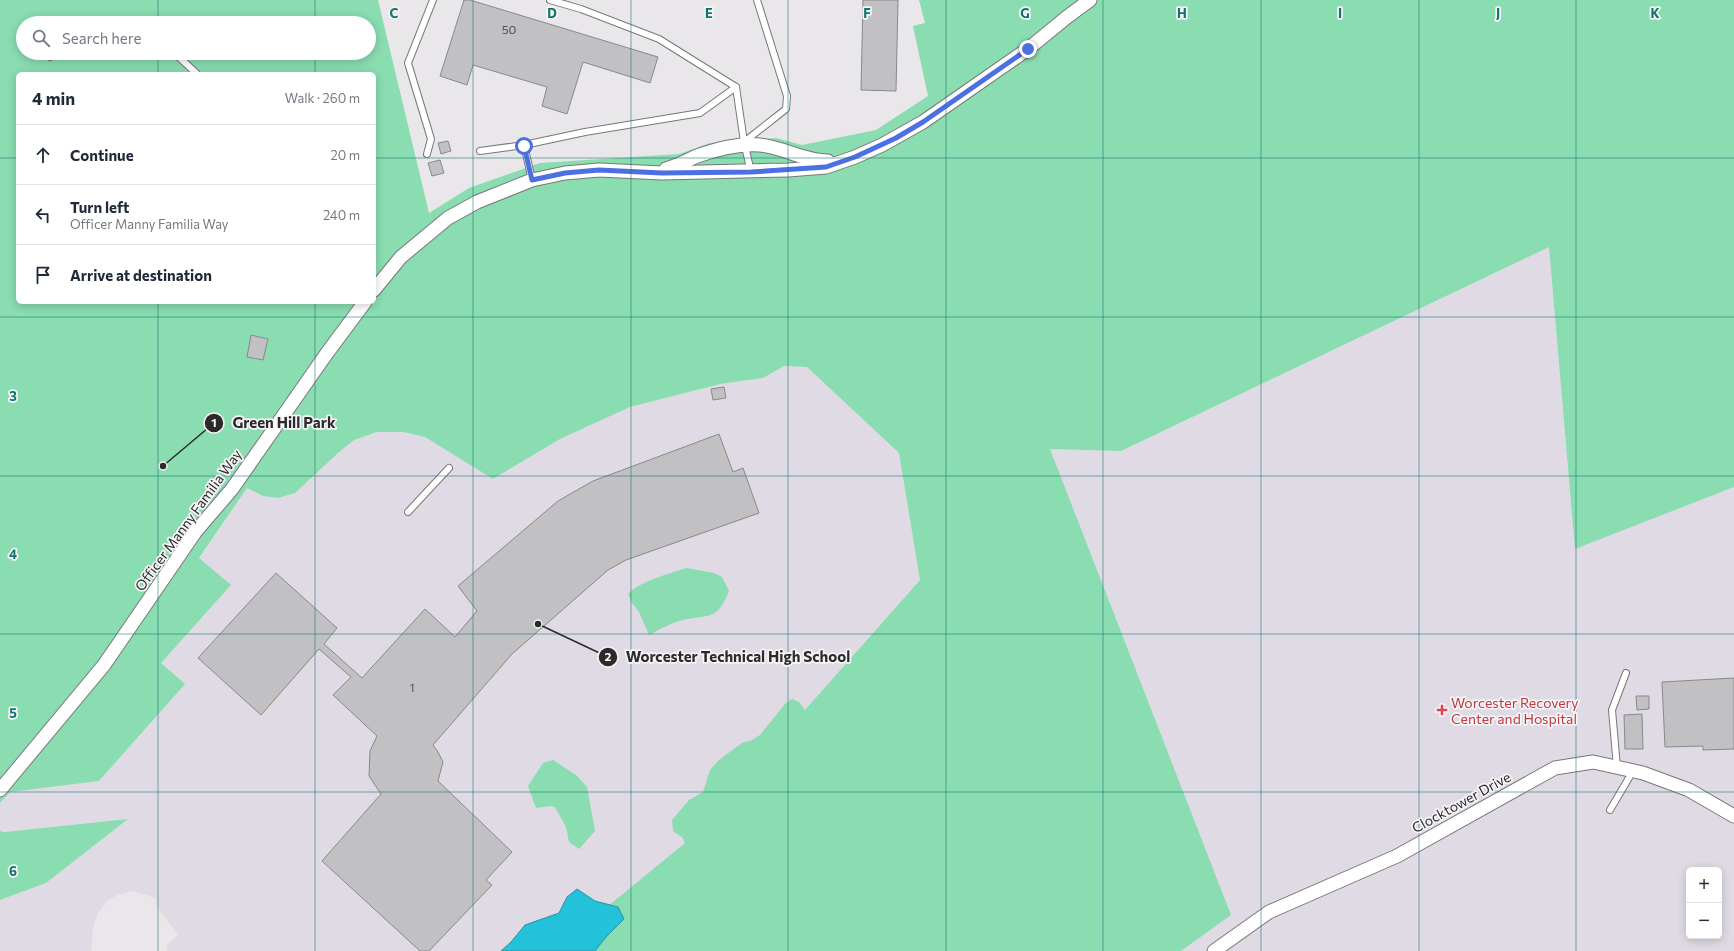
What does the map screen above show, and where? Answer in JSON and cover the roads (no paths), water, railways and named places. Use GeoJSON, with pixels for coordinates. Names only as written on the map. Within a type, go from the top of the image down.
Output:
{"type":"FeatureCollection","features":[{"type":"Feature","properties":{"kind":"street"},"geometry":{"type":"LineString","coordinates":[[376,288],[406,253],[448,218],[477,202],[532,180],[565,173],[594,170],[640,172],[751,172],[826,167],[841,162],[882,145],[923,122],[1028,49],[1067,16],[1090,0]]}},
{"type":"Feature","properties":{"kind":"street"},"geometry":{"type":"LineString","coordinates":[[640,172],[674,167],[718,149],[744,144],[773,147],[804,158],[841,162]]}},
{"type":"Feature","properties":{"kind":"street","name":"Officer Manny Familia Way"},"geometry":{"type":"LineString","coordinates":[[0,790],[104,665],[196,531],[232,489],[327,353],[364,304]]}},
{"type":"Feature","properties":{"kind":"street","name":"Clocktower Drive"},"geometry":{"type":"LineString","coordinates":[[1214,951],[1269,912],[1397,856],[1555,768],[1593,762],[1633,771],[1689,790],[1734,816]]}},
{"type":"Feature","properties":{"kind":"lane"},"geometry":{"type":"LineString","coordinates":[[427,154],[431,139],[408,63],[433,0]]}},
{"type":"Feature","properties":{"kind":"lane"},"geometry":{"type":"LineString","coordinates":[[550,0],[581,9],[659,38],[736,87],[744,144],[751,172]]}},
{"type":"Feature","properties":{"kind":"lane"},"geometry":{"type":"LineString","coordinates":[[744,144],[786,109],[787,96],[757,0]]}},
{"type":"Feature","properties":{"kind":"lane"},"geometry":{"type":"LineString","coordinates":[[182,60],[195,72]]}},
{"type":"Feature","properties":{"kind":"lane"},"geometry":{"type":"LineString","coordinates":[[480,151],[524,146],[585,132],[700,112],[736,87]]}},
{"type":"Feature","properties":{"kind":"lane"},"geometry":{"type":"LineString","coordinates":[[524,146],[532,180]]}},
{"type":"Feature","properties":{"kind":"lane"},"geometry":{"type":"LineString","coordinates":[[408,512],[449,468]]}},
{"type":"Feature","properties":{"kind":"lane"},"geometry":{"type":"LineString","coordinates":[[1617,767],[1612,710],[1626,673]]}},
{"type":"Feature","properties":{"kind":"lane"},"geometry":{"type":"LineString","coordinates":[[1610,810],[1633,771]]}},
{"type":"Feature","properties":{"kind":"water"},"geometry":{"type":"Polygon","coordinates":[[[577,889],[595,901],[618,907],[624,919],[606,937],[595,951],[501,951],[511,942],[525,925],[559,913],[567,897],[577,889]]]}},
{"type":"Feature","properties":{"kind":"place","name":"Green Hill Park"},"geometry":{"type":"Point","coordinates":[163,466]}},
{"type":"Feature","properties":{"kind":"place","name":"Worcester Technical High School"},"geometry":{"type":"Point","coordinates":[538,624]}},
{"type":"Feature","properties":{"kind":"place","name":"Worcester Recovery Center and Hospital"},"geometry":{"type":"Point","coordinates":[1442,710]}}]}
